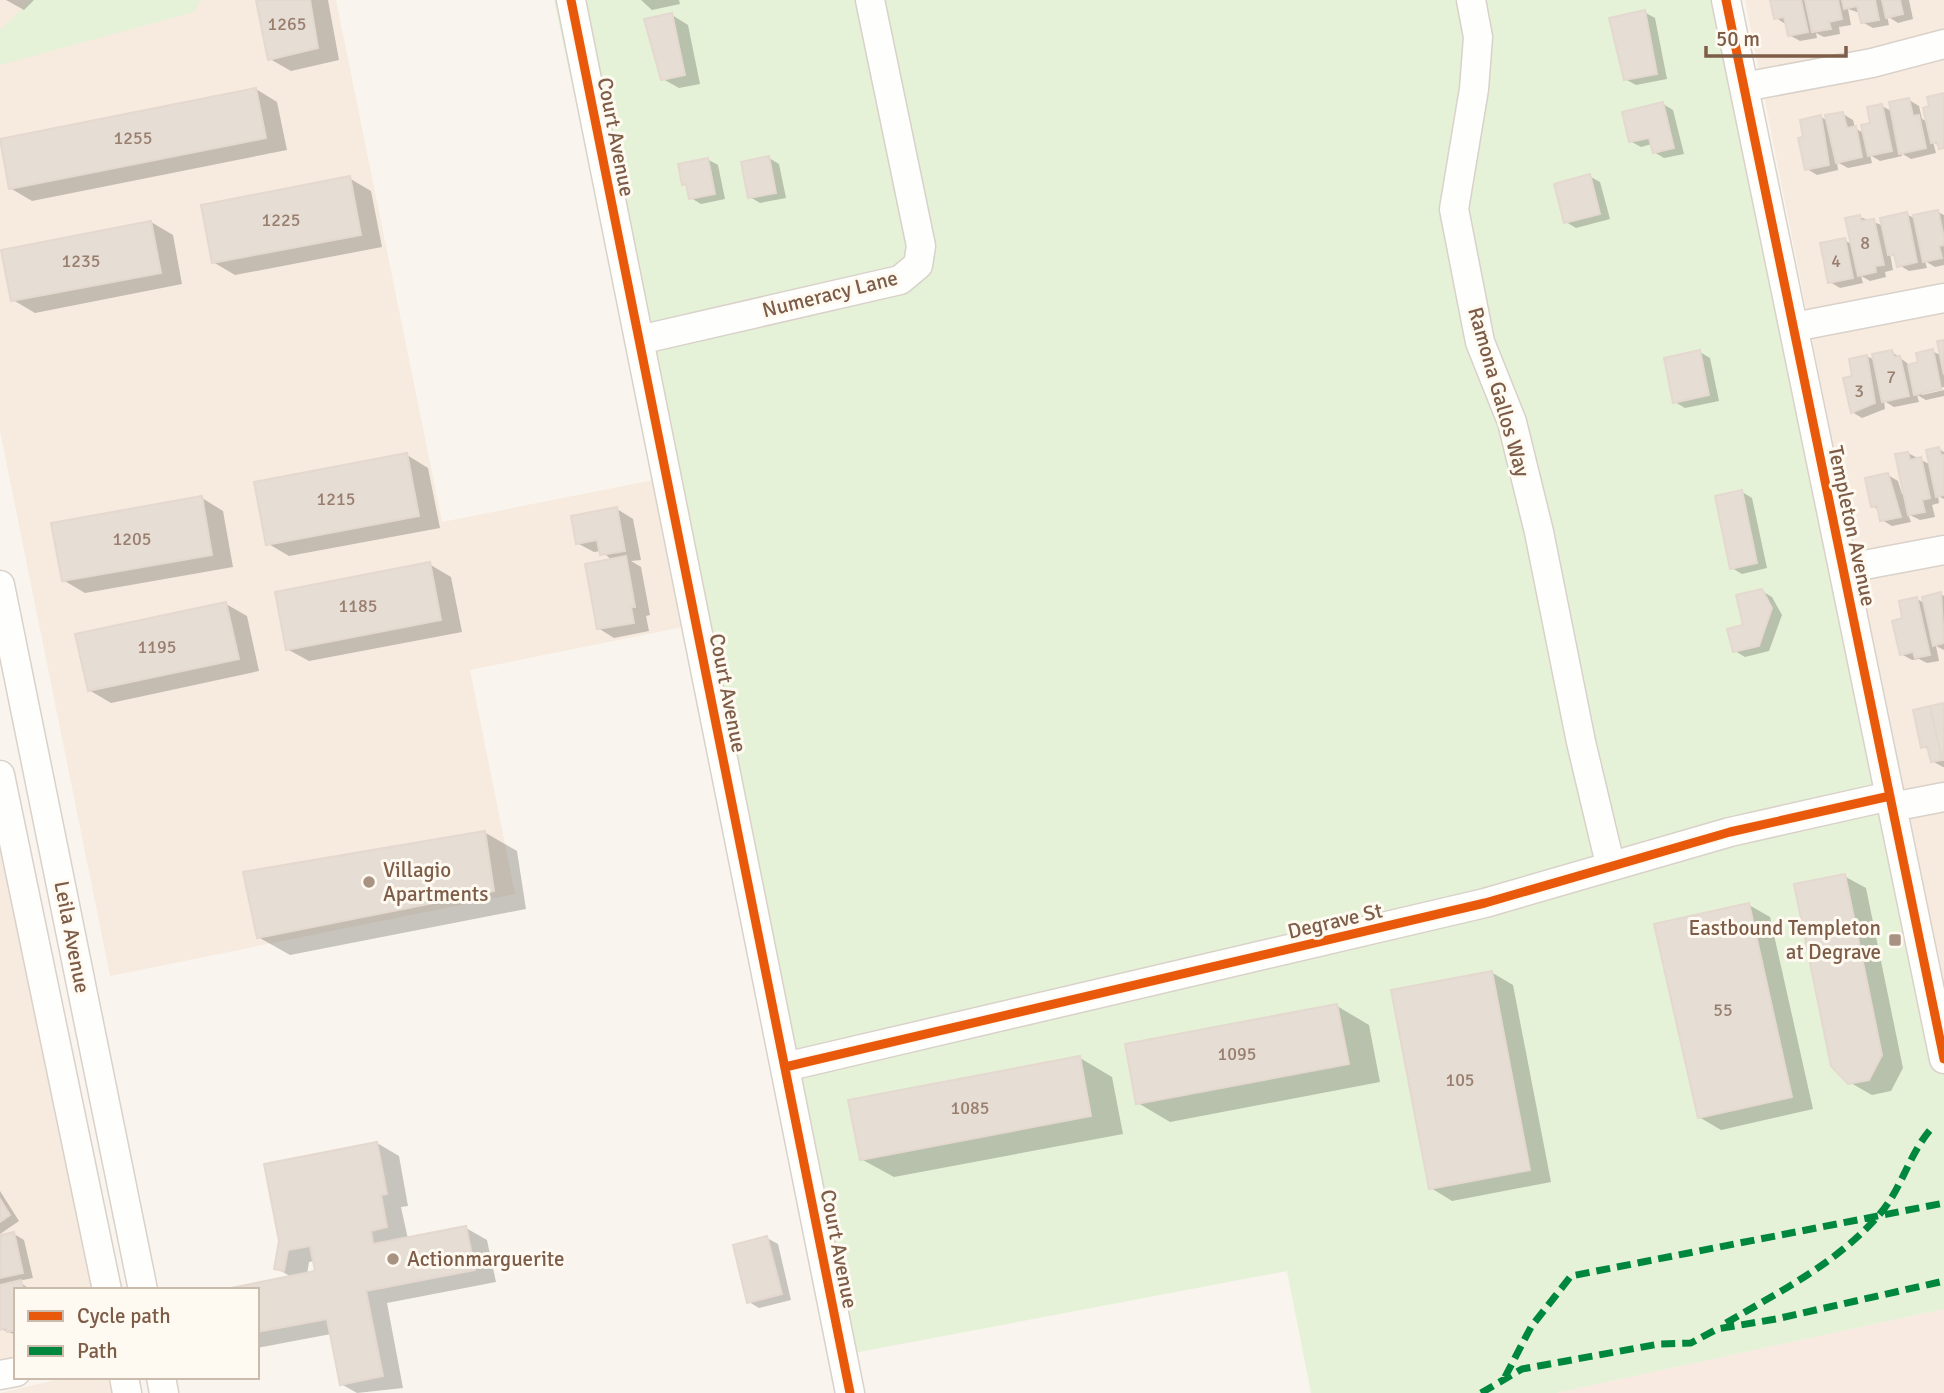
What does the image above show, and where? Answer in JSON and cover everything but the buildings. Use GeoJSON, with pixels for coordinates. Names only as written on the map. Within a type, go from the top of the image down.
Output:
{"type":"FeatureCollection","features":[{"type":"Feature","properties":{"kind":"street","name":"Court Avenue"},"geometry":{"type":"LineString","coordinates":[[571,0],[850,1393]]}},
{"type":"Feature","properties":{"kind":"street","name":"Numeracy Lane"},"geometry":{"type":"LineString","coordinates":[[639,340],[900,280],[918,265],[921,246],[870,0]]}},
{"type":"Feature","properties":{"kind":"street","name":"Ramona Gallos Way"},"geometry":{"type":"LineString","coordinates":[[1471,0],[1478,37],[1474,89],[1454,191],[1454,209],[1480,342],[1512,422],[1539,532],[1581,742],[1610,864]]}},
{"type":"Feature","properties":{"kind":"street","name":"Templeton Avenue"},"geometry":{"type":"LineString","coordinates":[[1727,0],[1944,1059]]}},
{"type":"Feature","properties":{"kind":"street"},"geometry":{"type":"LineString","coordinates":[[1744,87],[1872,63],[1944,44]]}},
{"type":"Feature","properties":{"kind":"street"},"geometry":{"type":"LineString","coordinates":[[1794,327],[1944,298]]}},
{"type":"Feature","properties":{"kind":"street"},"geometry":{"type":"LineString","coordinates":[[1843,569],[1944,550]]}},
{"type":"Feature","properties":{"kind":"street","name":"Leila Avenue"},"geometry":{"type":"LineString","coordinates":[[0,585],[143,1288]]}},
{"type":"Feature","properties":{"kind":"street","name":"Leila Avenue"},"geometry":{"type":"LineString","coordinates":[[0,775],[107,1288]]}},
{"type":"Feature","properties":{"kind":"street","name":"Degrave St"},"geometry":{"type":"LineString","coordinates":[[785,1067],[1485,903],[1610,864],[1730,832],[1891,802],[1944,797]]}},
{"type":"Feature","properties":{"kind":"shaded area"},"geometry":{"type":"Polygon","coordinates":[[[0,0],[336,0],[442,522],[653,480],[683,627],[470,670],[515,894],[110,976],[0,431],[0,0]]]}},
{"type":"Feature","properties":{"kind":"shaded area"},"geometry":{"type":"Polygon","coordinates":[[[1745,0],[1944,0],[1944,1059],[1904,804],[1745,0]]]}},
{"type":"Feature","properties":{"kind":"shaded area"},"geometry":{"type":"Polygon","coordinates":[[[0,818],[95,1288],[14,1288],[14,1358],[0,1361],[0,818]]]}},
{"type":"Feature","properties":{"kind":"shaded area"},"geometry":{"type":"Polygon","coordinates":[[[1944,1309],[1944,1393],[1556,1393],[1944,1309]]]}},
{"type":"Feature","properties":{"kind":"shaded area"},"geometry":{"type":"Polygon","coordinates":[[[60,1379],[108,1379],[116,1393],[0,1393],[60,1379]]]}},
{"type":"Feature","properties":{"kind":"green space"},"geometry":{"type":"Polygon","coordinates":[[[31,0],[201,0],[194,12],[0,65],[0,30],[31,0]]]}},
{"type":"Feature","properties":{"kind":"green space"},"geometry":{"type":"Polygon","coordinates":[[[554,0],[1727,0],[1944,1059],[1944,1309],[1556,1393],[1311,1393],[1287,1271],[843,1355],[554,0]]]}},
{"type":"Feature","properties":{"kind":"marked path"},"geometry":{"type":"LineString","coordinates":[[1726,1323],[1806,1276],[1862,1233],[1886,1206],[1930,1130]]}},
{"type":"Feature","properties":{"kind":"marked path"},"geometry":{"type":"LineString","coordinates":[[1505,1377],[1531,1327],[1571,1276],[1944,1203]]}},
{"type":"Feature","properties":{"kind":"marked path"},"geometry":{"type":"LineString","coordinates":[[1481,1393],[1522,1369],[1659,1344],[1691,1343],[1717,1329],[1776,1319],[1944,1281]]}},
{"type":"Feature","properties":{"kind":"cycle path"},"geometry":{"type":"LineString","coordinates":[[571,0],[850,1393]]}},
{"type":"Feature","properties":{"kind":"cycle path"},"geometry":{"type":"LineString","coordinates":[[1726,0],[1944,1059]]}},
{"type":"Feature","properties":{"kind":"cycle path"},"geometry":{"type":"LineString","coordinates":[[785,1067],[1485,903],[1730,832],[1890,796]]}},
{"type":"Feature","properties":{"kind":"place","name":"Villagio Apartments"},"geometry":{"type":"Point","coordinates":[369,882]}},
{"type":"Feature","properties":{"kind":"place","name":"Eastbound Templeton at Degrave"},"geometry":{"type":"Point","coordinates":[1895,940]}},
{"type":"Feature","properties":{"kind":"place","name":"Actionmarguerite"},"geometry":{"type":"Point","coordinates":[393,1259]}}]}
